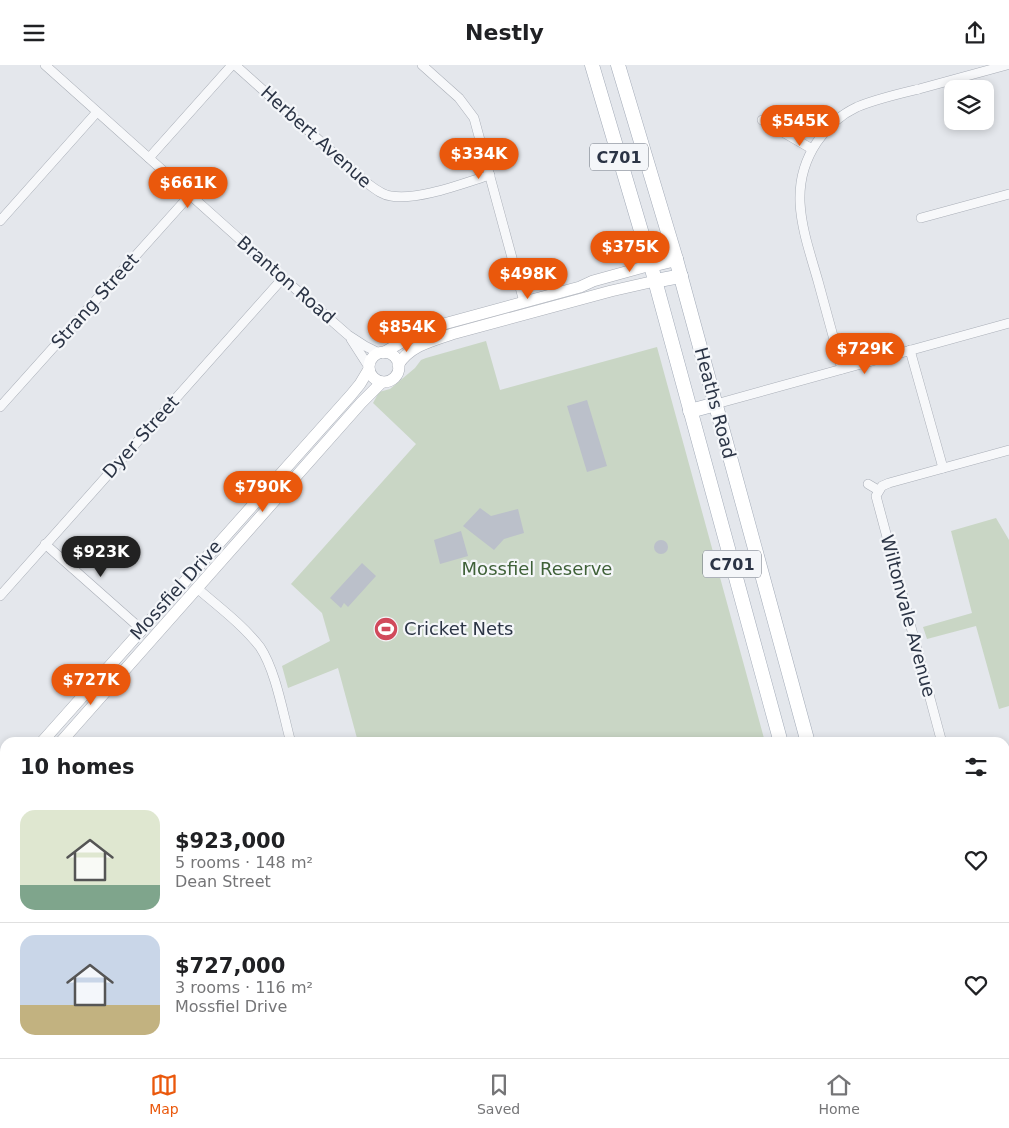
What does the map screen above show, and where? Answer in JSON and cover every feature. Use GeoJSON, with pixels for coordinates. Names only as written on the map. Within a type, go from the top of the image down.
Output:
{"type":"FeatureCollection","features":[{"type":"Feature","properties":{"kind":"main road","name":"Heaths Road"},"geometry":{"type":"LineString","coordinates":[[592,65],[651,265],[779,737]]}},
{"type":"Feature","properties":{"kind":"main road","name":"Heaths Road"},"geometry":{"type":"LineString","coordinates":[[618,65],[681,276],[806,737]]}},
{"type":"Feature","properties":{"kind":"main road"},"geometry":{"type":"LineString","coordinates":[[651,265],[676,259]]}},
{"type":"Feature","properties":{"kind":"main road"},"geometry":{"type":"LineString","coordinates":[[655,281],[681,276]]}},
{"type":"Feature","properties":{"kind":"main road"},"geometry":{"type":"LineString","coordinates":[[690,411],[716,404]]}},
{"type":"Feature","properties":{"kind":"street","name":"Branton Road"},"geometry":{"type":"LineString","coordinates":[[45,65],[348,335],[365,346],[381,353]]}},
{"type":"Feature","properties":{"kind":"street"},"geometry":{"type":"LineString","coordinates":[[149,158],[234,65]]}},
{"type":"Feature","properties":{"kind":"street","name":"Herbert Avenue"},"geometry":{"type":"LineString","coordinates":[[234,65],[379,192],[390,196],[418,195],[490,175]]}},
{"type":"Feature","properties":{"kind":"street"},"geometry":{"type":"LineString","coordinates":[[422,65],[459,98],[474,118],[528,314]]}},
{"type":"Feature","properties":{"kind":"street"},"geometry":{"type":"LineString","coordinates":[[842,369],[804,232],[799,205],[804,165],[812,149],[823,132],[838,118],[855,108],[881,99],[1007,65]]}},
{"type":"Feature","properties":{"kind":"street"},"geometry":{"type":"LineString","coordinates":[[0,221],[97,112]]}},
{"type":"Feature","properties":{"kind":"street"},"geometry":{"type":"LineString","coordinates":[[762,120],[812,149]]}},
{"type":"Feature","properties":{"kind":"street"},"geometry":{"type":"LineString","coordinates":[[921,218],[1009,194]]}},
{"type":"Feature","properties":{"kind":"street","name":"Strang Street"},"geometry":{"type":"LineString","coordinates":[[0,407],[190,195]]}},
{"type":"Feature","properties":{"kind":"street"},"geometry":{"type":"LineString","coordinates":[[651,265],[593,281],[580,287],[419,331],[372,359],[369,368],[373,378],[382,382],[388,381],[395,377],[398,365],[404,356],[428,342],[611,291],[655,281]]}},
{"type":"Feature","properties":{"kind":"street","name":"Dyer Street"},"geometry":{"type":"LineString","coordinates":[[0,596],[283,278]]}},
{"type":"Feature","properties":{"kind":"street"},"geometry":{"type":"LineString","coordinates":[[716,404],[1009,323]]}},
{"type":"Feature","properties":{"kind":"street","name":"Branton Road"},"geometry":{"type":"LineString","coordinates":[[348,335],[369,368]]}},
{"type":"Feature","properties":{"kind":"street"},"geometry":{"type":"LineString","coordinates":[[910,351],[943,468]]}},
{"type":"Feature","properties":{"kind":"street"},"geometry":{"type":"LineString","coordinates":[[381,353],[391,355],[398,365]]}},
{"type":"Feature","properties":{"kind":"street","name":"Mossfiel Drive"},"geometry":{"type":"LineString","coordinates":[[46,737],[361,383],[369,368]]}},
{"type":"Feature","properties":{"kind":"street","name":"Mossfiel Drive"},"geometry":{"type":"LineString","coordinates":[[65,737],[361,403],[382,382]]}},
{"type":"Feature","properties":{"kind":"street"},"geometry":{"type":"LineString","coordinates":[[868,483],[878,490],[889,483],[1009,451]]}},
{"type":"Feature","properties":{"kind":"street","name":"Wiltonvale Avenue"},"geometry":{"type":"LineString","coordinates":[[878,490],[877,501],[940,737]]}},
{"type":"Feature","properties":{"kind":"street"},"geometry":{"type":"LineString","coordinates":[[46,544],[141,629]]}},
{"type":"Feature","properties":{"kind":"street"},"geometry":{"type":"LineString","coordinates":[[198,589],[247,632],[261,649],[271,670],[289,737]]}},
{"type":"Feature","properties":{"kind":"green space","name":"Mossfiel Reserve"},"geometry":{"type":"Polygon","coordinates":[[[486,341],[500,390],[657,347],[764,737],[357,737],[338,668],[288,688],[282,666],[330,641],[322,613],[291,584],[416,444],[373,403],[379,392],[390,389],[415,368],[421,360],[486,341]]]}},
{"type":"Feature","properties":{"kind":"green space"},"geometry":{"type":"Polygon","coordinates":[[[996,518],[1009,540],[1009,706],[999,709],[976,626],[927,639],[923,627],[972,613],[951,531],[996,518]]]}},
{"type":"Feature","properties":{"kind":"building"},"geometry":{"type":"Polygon","coordinates":[[[587,400],[607,466],[587,472],[567,406],[587,400]]]}},
{"type":"Feature","properties":{"kind":"building"},"geometry":{"type":"Polygon","coordinates":[[[480,508],[491,516],[518,509],[524,533],[504,539],[494,550],[463,526],[480,508]]]}},
{"type":"Feature","properties":{"kind":"building"},"geometry":{"type":"Polygon","coordinates":[[[461,531],[468,556],[440,564],[434,540],[461,531]]]}},
{"type":"Feature","properties":{"kind":"building"},"geometry":{"type":"Polygon","coordinates":[[[661,540],[666,542],[668,547],[666,552],[661,554],[656,552],[654,547],[656,542],[661,540]]]}},
{"type":"Feature","properties":{"kind":"building"},"geometry":{"type":"Polygon","coordinates":[[[362,563],[376,576],[348,607],[344,603],[341,608],[330,598],[362,563]]]}},
{"type":"Feature","properties":{"kind":"place","name":"Cricket Nets"},"geometry":{"type":"Point","coordinates":[386,629]}}]}
